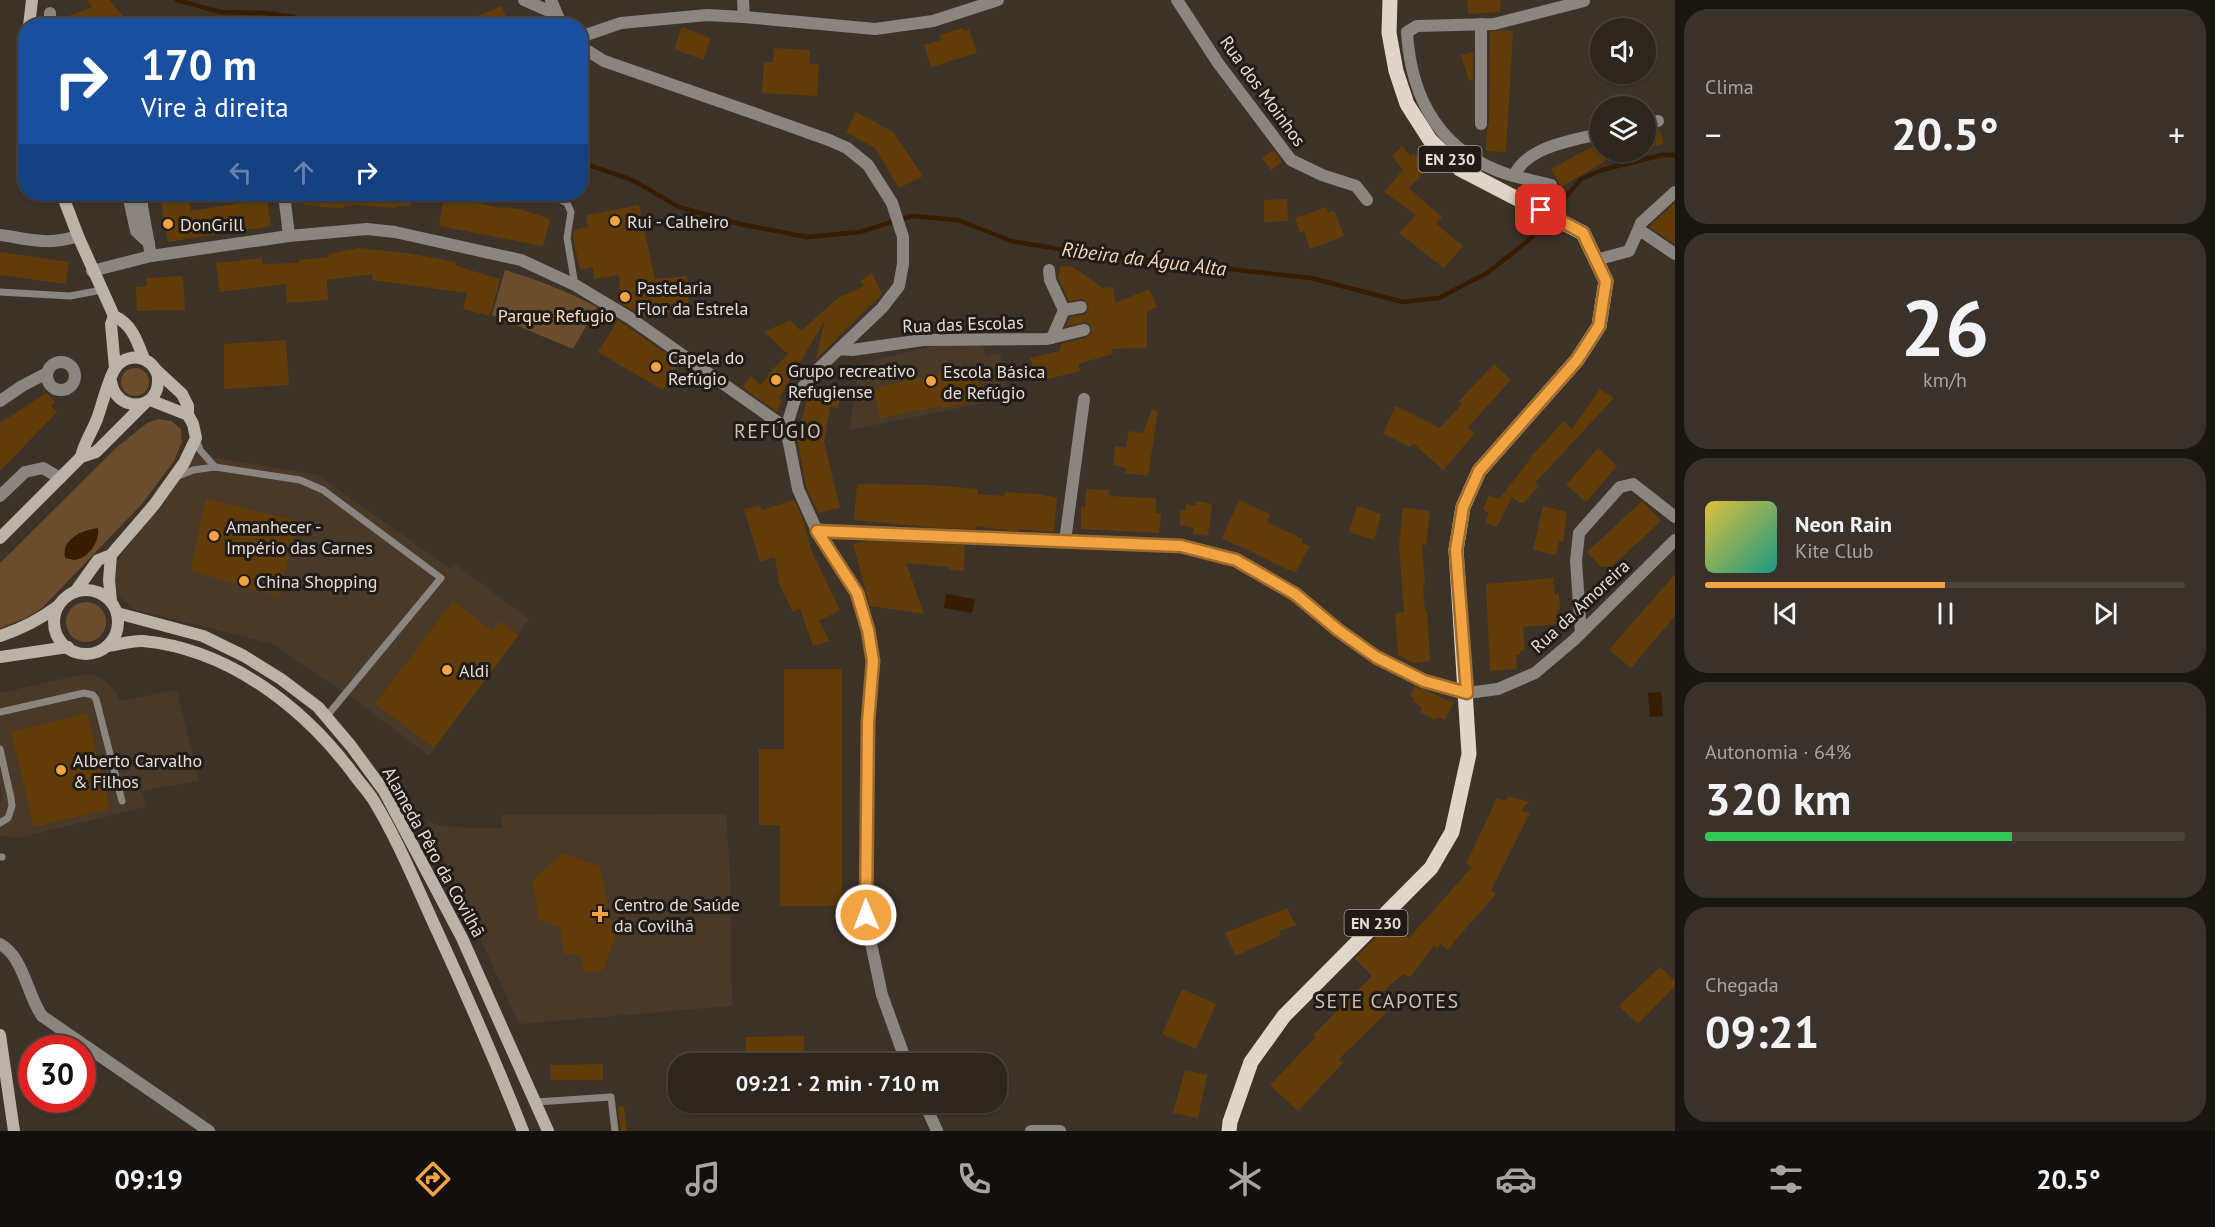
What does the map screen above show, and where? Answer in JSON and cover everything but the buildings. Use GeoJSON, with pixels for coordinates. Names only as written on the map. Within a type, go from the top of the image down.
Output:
{"type":"FeatureCollection","features":[{"type":"Feature","properties":{"kind":"main road"},"geometry":{"type":"LineString","coordinates":[[30,18],[32,0]]}},
{"type":"Feature","properties":{"kind":"main road","name":"EN 230"},"geometry":{"type":"LineString","coordinates":[[1229,1131],[1251,1062],[1284,1016],[1431,868],[1452,832],[1469,754],[1467,693],[1456,550],[1463,507],[1479,471],[1577,360],[1599,326],[1606,281],[1583,233],[1539,208],[1460,169],[1430,140],[1407,104],[1396,71],[1389,33],[1390,0]]}},
{"type":"Feature","properties":{"kind":"main road"},"geometry":{"type":"LineString","coordinates":[[65,201],[92,271],[114,316],[123,320],[133,331],[144,359],[182,394],[188,406],[188,415],[196,438],[175,478],[111,555],[98,560],[75,592]]}},
{"type":"Feature","properties":{"kind":"main road"},"geometry":{"type":"LineString","coordinates":[[81,457],[115,368],[111,324],[114,316]]}},
{"type":"Feature","properties":{"kind":"main road"},"geometry":{"type":"LineString","coordinates":[[115,368],[128,358],[144,359]]}},
{"type":"Feature","properties":{"kind":"main road"},"geometry":{"type":"LineString","coordinates":[[0,538],[81,457],[96,452],[147,401],[158,388],[158,375],[155,369]]}},
{"type":"Feature","properties":{"kind":"main road"},"geometry":{"type":"LineString","coordinates":[[111,381],[114,393],[125,403],[132,405],[147,401],[188,415]]}},
{"type":"Feature","properties":{"kind":"main road"},"geometry":{"type":"LineString","coordinates":[[107,646],[117,631],[117,613],[111,601],[109,580],[111,555]]}},
{"type":"Feature","properties":{"kind":"main road"},"geometry":{"type":"LineString","coordinates":[[0,636],[39,620],[58,606],[65,597],[75,592],[94,590],[111,601]]}},
{"type":"Feature","properties":{"kind":"main road"},"geometry":{"type":"LineString","coordinates":[[58,606],[54,626],[57,636],[68,647]]}},
{"type":"Feature","properties":{"kind":"main road","name":"Alameda Pêro da Covilhã"},"geometry":{"type":"LineString","coordinates":[[117,613],[203,636],[244,656],[281,679],[318,707],[384,790],[462,938],[548,1131]]}},
{"type":"Feature","properties":{"kind":"main road","name":"Alameda Pêro da Covilhã"},"geometry":{"type":"LineString","coordinates":[[0,657],[68,647],[80,653],[90,654],[107,646],[141,641],[176,647],[220,663],[256,682],[318,730],[373,800],[405,859],[461,982],[524,1131]]}},
{"type":"Feature","properties":{"kind":"main road"},"geometry":{"type":"LineString","coordinates":[[0,1035],[14,1131]]}},
{"type":"Feature","properties":{"kind":"street"},"geometry":{"type":"LineString","coordinates":[[524,0],[556,14]]}},
{"type":"Feature","properties":{"kind":"street"},"geometry":{"type":"LineString","coordinates":[[551,0],[558,18]]}},
{"type":"Feature","properties":{"kind":"street"},"geometry":{"type":"LineString","coordinates":[[743,0],[744,17]]}},
{"type":"Feature","properties":{"kind":"street"},"geometry":{"type":"LineString","coordinates":[[588,34],[621,23],[707,15],[875,29],[933,21],[998,0]]}},
{"type":"Feature","properties":{"kind":"street","name":"Rua dos Moinhos"},"geometry":{"type":"LineString","coordinates":[[1177,0],[1218,63],[1291,160],[1322,175],[1356,186],[1367,200]]}},
{"type":"Feature","properties":{"kind":"street"},"geometry":{"type":"LineString","coordinates":[[1539,208],[1552,195],[1551,185],[1514,176],[1479,162],[1440,132],[1427,110],[1411,69],[1407,32],[1417,26],[1494,24],[1584,1]]}},
{"type":"Feature","properties":{"kind":"street"},"geometry":{"type":"LineString","coordinates":[[1481,24],[1481,124]]}},
{"type":"Feature","properties":{"kind":"street"},"geometry":{"type":"LineString","coordinates":[[588,51],[604,61],[769,118],[847,148],[868,165],[891,203],[903,237],[903,264],[899,286],[882,308],[815,372],[796,396],[786,428],[798,489],[817,531],[857,593],[868,630],[873,661],[868,722],[866,915],[882,995],[903,1053]]}},
{"type":"Feature","properties":{"kind":"street"},"geometry":{"type":"LineString","coordinates":[[1514,176],[1519,165],[1539,150],[1590,137]]}},
{"type":"Feature","properties":{"kind":"street"},"geometry":{"type":"LineString","coordinates":[[1596,260],[1629,251],[1641,223],[1675,192]]}},
{"type":"Feature","properties":{"kind":"street"},"geometry":{"type":"LineString","coordinates":[[130,201],[136,231],[149,243]]}},
{"type":"Feature","properties":{"kind":"street"},"geometry":{"type":"LineString","coordinates":[[143,201],[151,256]]}},
{"type":"Feature","properties":{"kind":"street"},"geometry":{"type":"LineString","coordinates":[[285,201],[289,236]]}},
{"type":"Feature","properties":{"kind":"street"},"geometry":{"type":"LineString","coordinates":[[92,271],[151,256],[289,236],[367,230],[395,232],[521,260],[575,285],[630,318],[786,428]]}},
{"type":"Feature","properties":{"kind":"street"},"geometry":{"type":"LineString","coordinates":[[1637,233],[1644,233],[1675,254]]}},
{"type":"Feature","properties":{"kind":"street"},"geometry":{"type":"LineString","coordinates":[[0,235],[45,243],[78,236]]}},
{"type":"Feature","properties":{"kind":"street"},"geometry":{"type":"LineString","coordinates":[[1048,270],[1050,280],[1064,310],[1052,338]]}},
{"type":"Feature","properties":{"kind":"street"},"geometry":{"type":"LineString","coordinates":[[1064,310],[1081,307]]}},
{"type":"Feature","properties":{"kind":"street","name":"Rua das Escolas"},"geometry":{"type":"LineString","coordinates":[[839,349],[852,350],[922,340],[1052,338],[1084,330]]}},
{"type":"Feature","properties":{"kind":"street"},"geometry":{"type":"LineString","coordinates":[[0,401],[47,373]]}},
{"type":"Feature","properties":{"kind":"street"},"geometry":{"type":"LineString","coordinates":[[1065,541],[1084,399]]}},
{"type":"Feature","properties":{"kind":"street"},"geometry":{"type":"LineString","coordinates":[[0,496],[25,472],[43,468],[60,478]]}},
{"type":"Feature","properties":{"kind":"street"},"geometry":{"type":"LineString","coordinates":[[1581,633],[1576,561],[1579,533],[1620,487],[1633,484],[1675,517]]}},
{"type":"Feature","properties":{"kind":"street"},"geometry":{"type":"LineString","coordinates":[[817,531],[1181,546],[1236,560],[1295,594],[1338,630],[1376,657],[1424,681],[1467,693]]}},
{"type":"Feature","properties":{"kind":"street","name":"Rua da Amoreira"},"geometry":{"type":"LineString","coordinates":[[1467,693],[1498,689],[1535,673],[1581,633],[1675,540]]}},
{"type":"Feature","properties":{"kind":"street"},"geometry":{"type":"LineString","coordinates":[[0,944],[7,947],[13,955],[34,1005],[42,1016],[209,1131]]}},
{"type":"Feature","properties":{"kind":"street"},"geometry":{"type":"LineString","coordinates":[[929,1113],[937,1131]]}},
{"type":"Feature","properties":{"kind":"street"},"geometry":{"type":"LineString","coordinates":[[1031,1131],[1060,1131]]}},
{"type":"Feature","properties":{"kind":"lane"},"geometry":{"type":"LineString","coordinates":[[563,201],[567,203],[571,212],[567,238],[575,285]]}},
{"type":"Feature","properties":{"kind":"lane"},"geometry":{"type":"LineString","coordinates":[[0,292],[70,296],[102,291]]}},
{"type":"Feature","properties":{"kind":"lane"},"geometry":{"type":"LineString","coordinates":[[196,438],[200,450],[216,467]]}},
{"type":"Feature","properties":{"kind":"lane"},"geometry":{"type":"LineString","coordinates":[[175,478],[193,470],[216,467],[300,480],[323,489],[441,578],[326,717]]}},
{"type":"Feature","properties":{"kind":"lane"},"geometry":{"type":"LineString","coordinates":[[0,712],[84,693],[93,695],[96,699],[122,801]]}},
{"type":"Feature","properties":{"kind":"lane"},"geometry":{"type":"LineString","coordinates":[[0,749],[12,806],[9,818],[0,824]]}},
{"type":"Feature","properties":{"kind":"lane"},"geometry":{"type":"LineString","coordinates":[[536,1102],[611,1097],[615,1131]]}},
{"type":"Feature","properties":{"kind":"shaded area","name":"Escola Básica de Refúgio"},"geometry":{"type":"Polygon","coordinates":[[[977,344],[983,348],[986,356],[1000,353],[1009,398],[849,430],[860,364],[933,346],[977,344]]]}},
{"type":"Feature","properties":{"kind":"shaded area"},"geometry":{"type":"Polygon","coordinates":[[[200,448],[215,458],[316,474],[451,569],[456,565],[529,619],[429,756],[361,704],[273,644],[132,609],[120,597],[115,589],[114,565],[200,448]]]}},
{"type":"Feature","properties":{"kind":"shaded area"},"geometry":{"type":"Polygon","coordinates":[[[98,528],[97,538],[89,553],[79,559],[65,558],[69,541],[79,533],[98,528]]]}},
{"type":"Feature","properties":{"kind":"shaded area"},"geometry":{"type":"Polygon","coordinates":[[[946,594],[975,599],[972,613],[944,608],[946,594]]]}},
{"type":"Feature","properties":{"kind":"shaded area"},"geometry":{"type":"Polygon","coordinates":[[[84,674],[97,676],[108,683],[117,694],[119,701],[177,690],[199,781],[142,791],[146,807],[18,838],[0,836],[2,795],[0,693],[84,674]]]}},
{"type":"Feature","properties":{"kind":"shaded area"},"geometry":{"type":"Polygon","coordinates":[[[1661,692],[1663,716],[1650,717],[1648,693],[1661,692]]]}},
{"type":"Feature","properties":{"kind":"shaded area","name":"Centro de Saúde da Covilhã"},"geometry":{"type":"Polygon","coordinates":[[[726,814],[730,873],[732,1006],[519,1024],[426,819],[434,824],[448,827],[502,828],[502,815],[726,814]]]}},
{"type":"Feature","properties":{"kind":"green space","name":"Parque Refugio"},"geometry":{"type":"Polygon","coordinates":[[[505,270],[552,286],[597,307],[573,349],[492,315],[505,270]]]}},
{"type":"Feature","properties":{"kind":"green space"},"geometry":{"type":"Polygon","coordinates":[[[135,368],[145,372],[149,382],[145,392],[135,396],[125,392],[121,382],[125,372],[135,368]]]}},
{"type":"Feature","properties":{"kind":"green space"},"geometry":{"type":"Polygon","coordinates":[[[158,419],[171,421],[181,429],[182,442],[174,461],[142,504],[42,608],[26,618],[0,628],[0,563],[117,447],[147,423],[158,419]]]}},
{"type":"Feature","properties":{"kind":"green space"},"geometry":{"type":"Polygon","coordinates":[[[86,602],[100,608],[106,622],[100,636],[86,642],[72,636],[66,622],[72,608],[86,602]]]}},
{"type":"Feature","properties":{"kind":"waterway","name":"Ribeira da Água Alta"},"geometry":{"type":"LineString","coordinates":[[177,0],[220,12],[266,13],[297,18]]}},
{"type":"Feature","properties":{"kind":"waterway","name":"Ribeira da Água Alta"},"geometry":{"type":"LineString","coordinates":[[588,165],[632,180],[679,207],[740,224],[807,237],[860,232],[911,216],[958,220],[1011,241],[1082,253],[1311,278],[1403,302],[1439,298],[1487,273],[1529,240],[1581,179],[1602,170],[1662,155],[1675,155]]}},
{"type":"Feature","properties":{"kind":"place","name":"Rui - Calheiro"},"geometry":{"type":"Point","coordinates":[615,221]}},
{"type":"Feature","properties":{"kind":"place","name":"DonGrill"},"geometry":{"type":"Point","coordinates":[168,224]}},
{"type":"Feature","properties":{"kind":"place","name":"Pastelaria Flor da Estrela"},"geometry":{"type":"Point","coordinates":[625,297]}},
{"type":"Feature","properties":{"kind":"place","name":"Capela do Refúgio"},"geometry":{"type":"Point","coordinates":[656,367]}},
{"type":"Feature","properties":{"kind":"place","name":"Grupo recreativo Refugiense"},"geometry":{"type":"Point","coordinates":[776,380]}},
{"type":"Feature","properties":{"kind":"place","name":"Escola Básica de Refúgio"},"geometry":{"type":"Point","coordinates":[931,381]}},
{"type":"Feature","properties":{"kind":"place","name":"Amanhecer - Império das Carnes"},"geometry":{"type":"Point","coordinates":[214,536]}},
{"type":"Feature","properties":{"kind":"place","name":"China Shopping"},"geometry":{"type":"Point","coordinates":[244,581]}},
{"type":"Feature","properties":{"kind":"place","name":"Aldi"},"geometry":{"type":"Point","coordinates":[447,670]}},
{"type":"Feature","properties":{"kind":"place","name":"Alberto Carvalho & Filhos"},"geometry":{"type":"Point","coordinates":[61,770]}},
{"type":"Feature","properties":{"kind":"place","name":"Centro de Saúde da Covilhã"},"geometry":{"type":"Point","coordinates":[600,914]}},
{"type":"Feature","properties":{"kind":"district","name":"REFÚGIO"},"geometry":{"type":"Point","coordinates":[778,431]}},
{"type":"Feature","properties":{"kind":"district","name":"SETE CAPOTES"},"geometry":{"type":"Point","coordinates":[1387,1001]}},
{"type":"Feature","properties":{"kind":"route"},"geometry":{"type":"LineString","coordinates":[[866,915],[868,722],[873,661],[868,630],[857,593],[817,531],[1181,546],[1236,560],[1295,594],[1338,630],[1376,657],[1424,681],[1467,693],[1456,550],[1463,507],[1479,471],[1577,360],[1599,326],[1606,281],[1583,233],[1541,210]]}}]}
